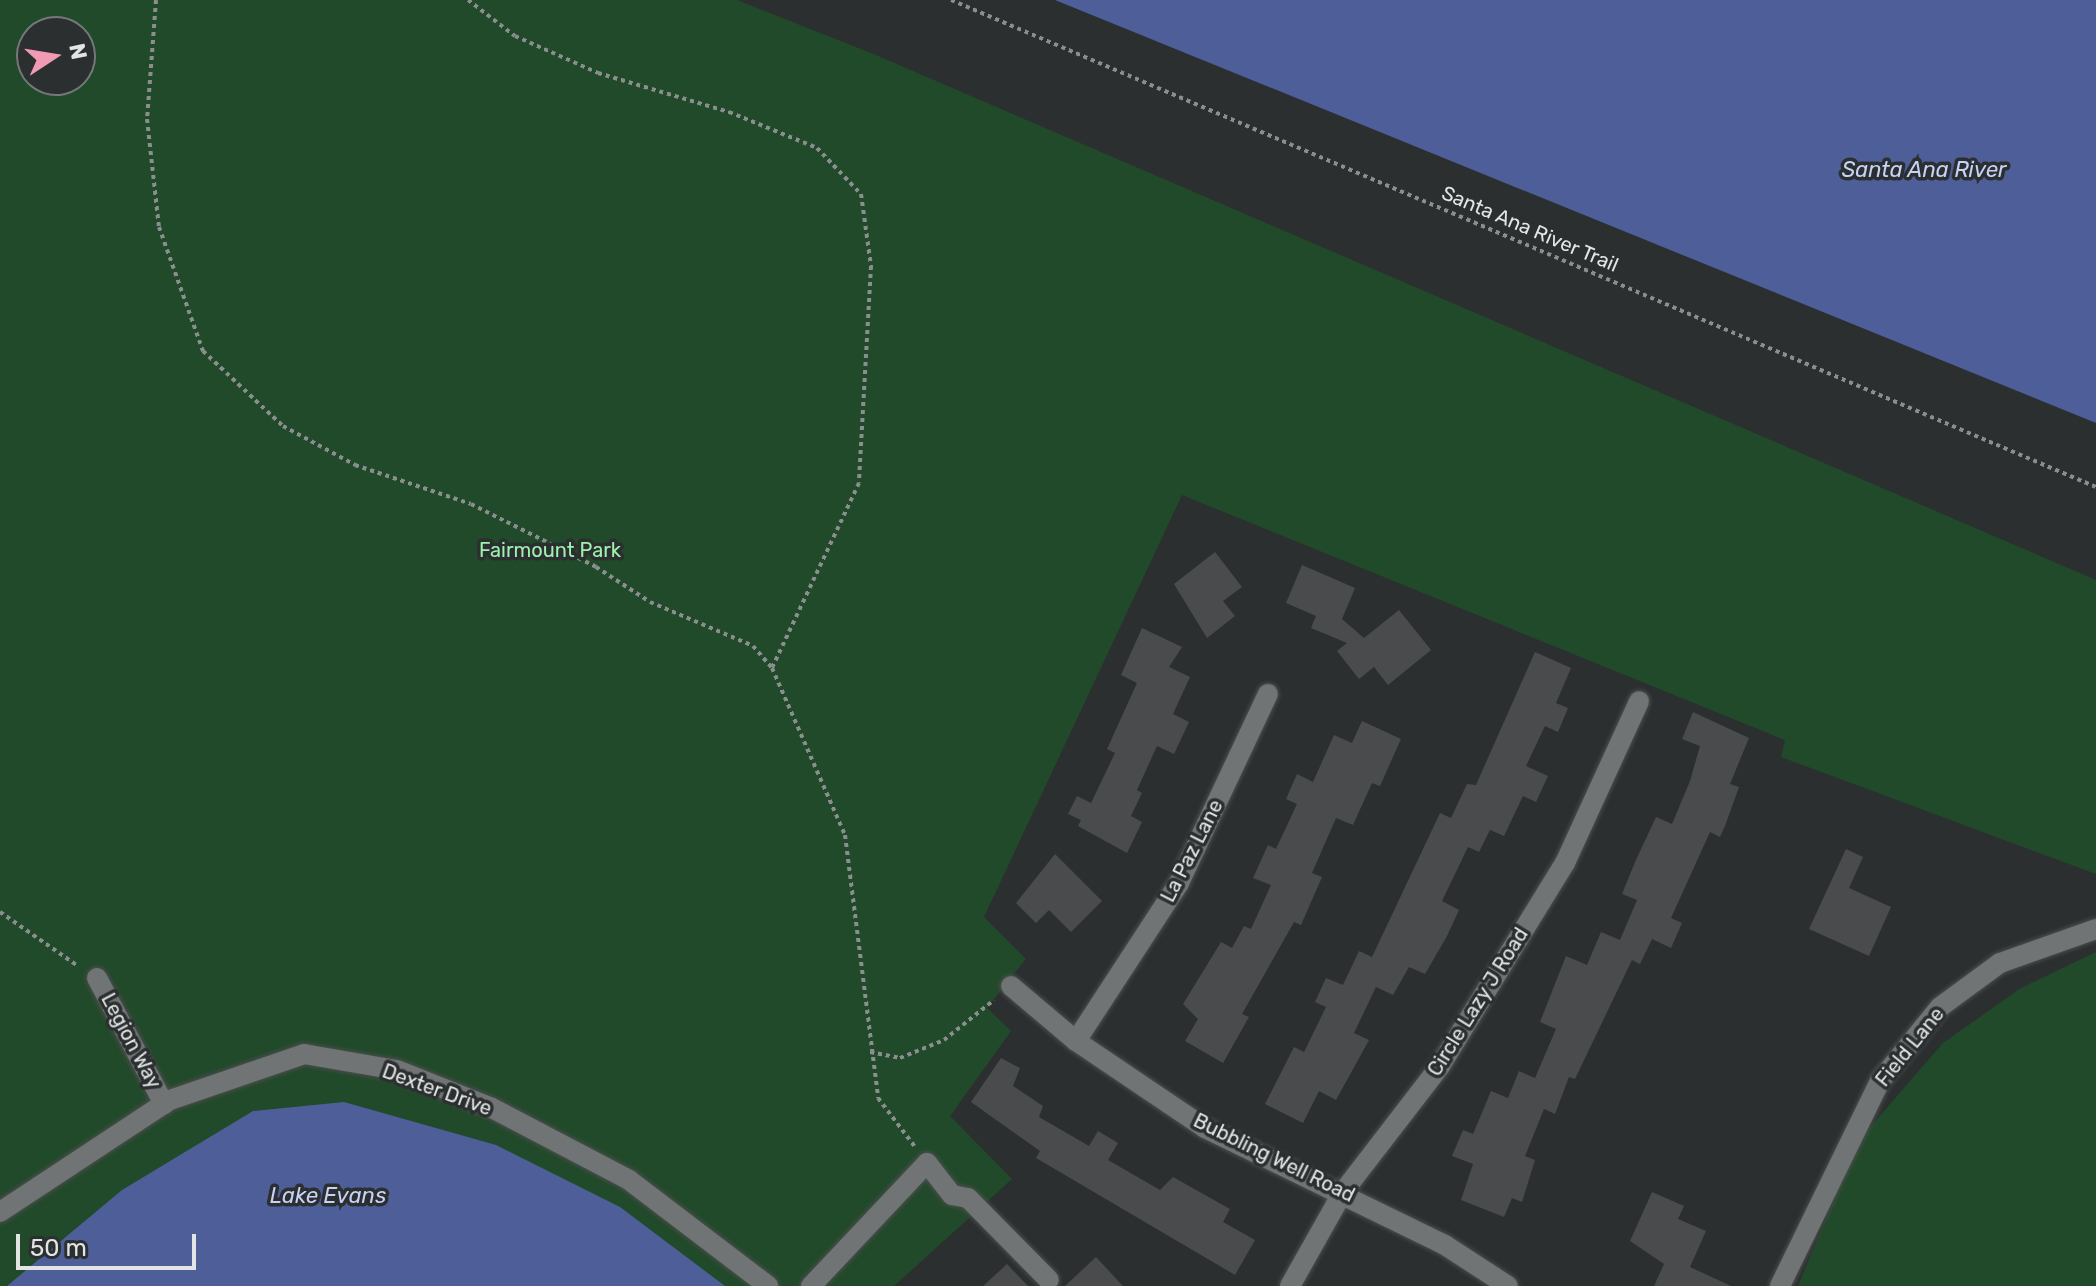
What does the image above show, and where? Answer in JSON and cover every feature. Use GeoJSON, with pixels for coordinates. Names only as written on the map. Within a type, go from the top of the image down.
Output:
{"type":"FeatureCollection","features":[{"type":"Feature","properties":{"kind":"street","name":"La Paz Lane"},"geometry":{"type":"LineString","coordinates":[[1076,1041],[1179,883],[1268,694]]}},
{"type":"Feature","properties":{"kind":"street","name":"Circle Lazy J Road"},"geometry":{"type":"LineString","coordinates":[[1290,1286],[1343,1192],[1440,1066],[1565,863],[1639,701]]}},
{"type":"Feature","properties":{"kind":"street","name":"Field Lane"},"geometry":{"type":"LineString","coordinates":[[1780,1286],[1880,1081],[1940,1007],[2000,963],[2096,929]]}},
{"type":"Feature","properties":{"kind":"street","name":"Legion Way"},"geometry":{"type":"LineString","coordinates":[[97,978],[164,1104]]}},
{"type":"Feature","properties":{"kind":"street","name":"Bubbling Well Road"},"geometry":{"type":"LineString","coordinates":[[1011,986],[1076,1041],[1205,1128],[1343,1192],[1445,1245],[1508,1286]]}},
{"type":"Feature","properties":{"kind":"street","name":"Dexter Drive"},"geometry":{"type":"LineString","coordinates":[[0,1212],[164,1104],[304,1054],[397,1070],[492,1108],[629,1180],[768,1286]]}},
{"type":"Feature","properties":{"kind":"street"},"geometry":{"type":"LineString","coordinates":[[811,1286],[927,1163],[952,1195],[968,1198],[1049,1280]]}},
{"type":"Feature","properties":{"kind":"path"},"geometry":{"type":"LineString","coordinates":[[156,0],[147,119],[159,227],[203,351],[295,432],[355,465],[471,504],[596,567],[650,602],[753,646],[772,668],[845,835],[878,1098],[927,1163]]}},
{"type":"Feature","properties":{"kind":"path"},"geometry":{"type":"LineString","coordinates":[[468,0],[515,36],[598,73],[729,112],[817,148],[861,194],[871,266],[859,483],[772,668]]}},
{"type":"Feature","properties":{"kind":"path","name":"Santa Ana River Trail"},"geometry":{"type":"LineString","coordinates":[[951,0],[2096,487]]}},
{"type":"Feature","properties":{"kind":"path"},"geometry":{"type":"LineString","coordinates":[[0,912],[97,978]]}},
{"type":"Feature","properties":{"kind":"path"},"geometry":{"type":"LineString","coordinates":[[870,1052],[900,1058],[944,1040],[1011,986]]}},
{"type":"Feature","properties":{"kind":"green space","name":"Fairmount Park"},"geometry":{"type":"Polygon","coordinates":[[[0,0],[737,0],[871,53],[2096,580],[2096,874],[1781,757],[1785,740],[1182,495],[984,917],[1026,959],[987,1008],[1011,1031],[950,1116],[1012,1179],[894,1286],[0,1286],[0,0]]]}},
{"type":"Feature","properties":{"kind":"green space"},"geometry":{"type":"Polygon","coordinates":[[[2096,952],[2096,1286],[1798,1286],[1858,1141],[1943,1043],[2021,988],[2096,952]]]}},
{"type":"Feature","properties":{"kind":"water","name":"Santa Ana River"},"geometry":{"type":"Polygon","coordinates":[[[1055,0],[2096,0],[2096,423],[1055,0]]]}},
{"type":"Feature","properties":{"kind":"water","name":"Lake Evans"},"geometry":{"type":"Polygon","coordinates":[[[344,1102],[496,1145],[620,1207],[725,1286],[7,1286],[122,1190],[253,1111],[344,1102]]]}},
{"type":"Feature","properties":{"kind":"building"},"geometry":{"type":"Polygon","coordinates":[[[1215,552],[1242,587],[1223,601],[1235,616],[1207,638],[1174,584],[1215,552]]]}},
{"type":"Feature","properties":{"kind":"building"},"geometry":{"type":"Polygon","coordinates":[[[1302,565],[1355,588],[1342,619],[1364,638],[1399,610],[1431,650],[1388,685],[1374,667],[1359,679],[1337,651],[1347,643],[1311,628],[1316,616],[1286,603],[1302,565]]]}},
{"type":"Feature","properties":{"kind":"building"},"geometry":{"type":"Polygon","coordinates":[[[1142,628],[1182,647],[1169,667],[1190,677],[1173,714],[1189,722],[1174,754],[1157,746],[1137,790],[1142,793],[1131,816],[1142,822],[1127,853],[1078,826],[1081,820],[1068,814],[1077,796],[1091,803],[1115,753],[1107,749],[1137,683],[1121,675],[1142,628]]]}},
{"type":"Feature","properties":{"kind":"building"},"geometry":{"type":"Polygon","coordinates":[[[1535,652],[1571,668],[1556,703],[1568,708],[1558,732],[1545,726],[1526,766],[1548,776],[1536,802],[1523,796],[1504,836],[1490,830],[1479,852],[1468,847],[1442,901],[1459,910],[1447,936],[1425,974],[1409,967],[1393,995],[1376,987],[1354,1033],[1369,1040],[1336,1100],[1319,1091],[1303,1123],[1265,1104],[1294,1047],[1304,1052],[1326,1007],[1315,1002],[1326,978],[1343,985],[1359,951],[1372,957],[1440,813],[1451,818],[1467,784],[1476,785],[1535,652]]]}},
{"type":"Feature","properties":{"kind":"building"},"geometry":{"type":"Polygon","coordinates":[[[1693,712],[1749,738],[1730,784],[1739,787],[1725,826],[1720,837],[1710,832],[1671,918],[1682,923],[1671,948],[1652,939],[1640,964],[1632,960],[1575,1079],[1569,1077],[1555,1114],[1544,1109],[1525,1156],[1535,1160],[1522,1202],[1512,1198],[1504,1217],[1461,1200],[1473,1164],[1452,1156],[1463,1130],[1473,1134],[1491,1091],[1508,1098],[1519,1071],[1535,1078],[1556,1029],[1540,1022],[1566,956],[1587,965],[1601,932],[1620,940],[1637,900],[1622,894],[1635,862],[1656,817],[1672,824],[1690,781],[1700,746],[1682,739],[1693,712]]]}},
{"type":"Feature","properties":{"kind":"building"},"geometry":{"type":"Polygon","coordinates":[[[1362,721],[1401,739],[1380,786],[1372,783],[1353,825],[1336,818],[1312,873],[1322,877],[1301,925],[1294,922],[1242,1014],[1249,1017],[1223,1063],[1185,1041],[1198,1019],[1183,1004],[1221,942],[1232,948],[1244,926],[1251,929],[1271,885],[1253,878],[1268,845],[1276,849],[1297,804],[1286,799],[1297,774],[1313,782],[1334,735],[1352,743],[1362,721]]]}},
{"type":"Feature","properties":{"kind":"building"},"geometry":{"type":"Polygon","coordinates":[[[1846,849],[1863,857],[1849,888],[1891,907],[1869,956],[1809,929],[1846,849]]]}},
{"type":"Feature","properties":{"kind":"building"},"geometry":{"type":"Polygon","coordinates":[[[1055,854],[1102,901],[1071,932],[1049,910],[1036,923],[1016,903],[1055,854]]]}},
{"type":"Feature","properties":{"kind":"building"},"geometry":{"type":"Polygon","coordinates":[[[1001,1058],[1020,1068],[1013,1086],[1043,1106],[1039,1117],[1089,1146],[1098,1131],[1118,1143],[1108,1160],[1160,1190],[1173,1177],[1230,1209],[1223,1222],[1255,1240],[1235,1275],[1036,1158],[1040,1151],[971,1102],[1001,1058]]]}},
{"type":"Feature","properties":{"kind":"building"},"geometry":{"type":"Polygon","coordinates":[[[1652,1192],[1684,1206],[1678,1219],[1706,1231],[1690,1267],[1731,1286],[1654,1286],[1664,1264],[1630,1241],[1652,1192]]]}},
{"type":"Feature","properties":{"kind":"building"},"geometry":{"type":"Polygon","coordinates":[[[1096,1257],[1123,1286],[1065,1286],[1096,1257]]]}},
{"type":"Feature","properties":{"kind":"building"},"geometry":{"type":"Polygon","coordinates":[[[1007,1264],[1028,1286],[983,1286],[1007,1264]]]}}]}
